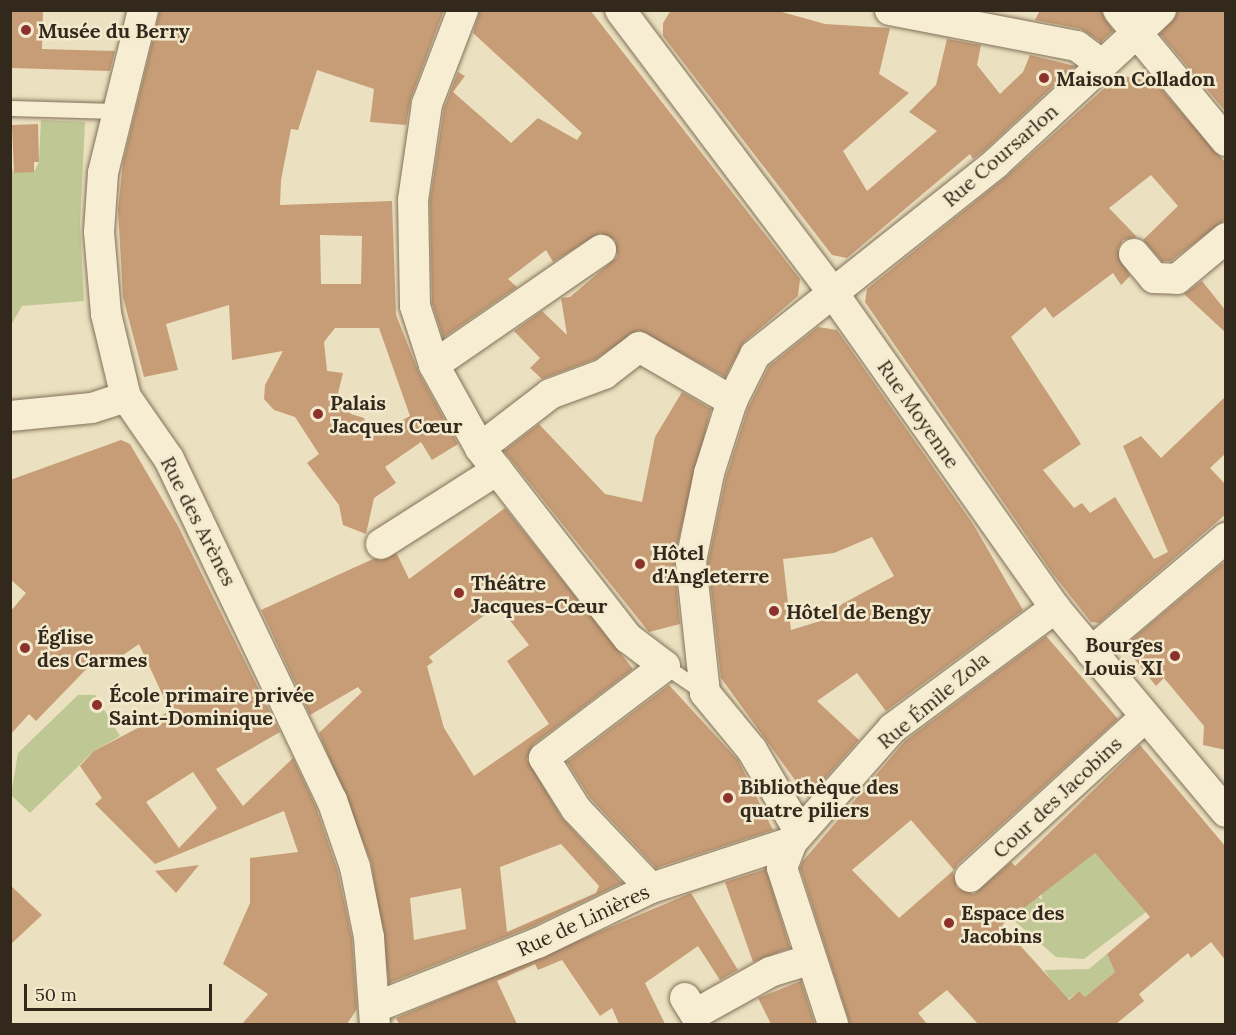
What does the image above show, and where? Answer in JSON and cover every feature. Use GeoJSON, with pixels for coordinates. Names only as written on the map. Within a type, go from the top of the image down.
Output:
{"type":"FeatureCollection","features":[{"type":"Feature","properties":{"kind":"street","name":"Rue des Arènes"},"geometry":{"type":"LineString","coordinates":[[143,10],[102,173],[99,232],[106,314],[126,397],[169,459],[332,800],[355,867],[376,1016]]}},
{"type":"Feature","properties":{"kind":"street"},"geometry":{"type":"LineString","coordinates":[[463,10],[428,104],[413,200],[415,306],[434,365],[489,459],[628,638],[665,666],[544,758],[576,809],[651,888]]}},
{"type":"Feature","properties":{"kind":"street","name":"Rue Moyenne"},"geometry":{"type":"LineString","coordinates":[[620,10],[833,293],[1055,608],[1144,718],[1226,812]]}},
{"type":"Feature","properties":{"kind":"street"},"geometry":{"type":"LineString","coordinates":[[890,10],[1077,46],[1101,64]]}},
{"type":"Feature","properties":{"kind":"street","name":"Rue Coursarlon"},"geometry":{"type":"LineString","coordinates":[[705,693],[691,561],[709,473],[732,401],[755,355],[996,163],[1101,64],[1126,21],[1161,10]]}},
{"type":"Feature","properties":{"kind":"street"},"geometry":{"type":"LineString","coordinates":[[1126,21],[1226,141]]}},
{"type":"Feature","properties":{"kind":"street"},"geometry":{"type":"LineString","coordinates":[[1134,254],[1154,278],[1177,279],[1226,238]]}},
{"type":"Feature","properties":{"kind":"street"},"geometry":{"type":"LineString","coordinates":[[434,365],[600,250]]}},
{"type":"Feature","properties":{"kind":"street"},"geometry":{"type":"LineString","coordinates":[[381,544],[489,459],[550,394],[604,374],[639,347],[732,401]]}},
{"type":"Feature","properties":{"kind":"street"},"geometry":{"type":"LineString","coordinates":[[10,416],[92,408],[126,397]]}},
{"type":"Feature","properties":{"kind":"street"},"geometry":{"type":"LineString","coordinates":[[1091,652],[1226,538]]}},
{"type":"Feature","properties":{"kind":"street","name":"Rue Émile Zola"},"geometry":{"type":"LineString","coordinates":[[796,837],[893,728],[1055,608]]}},
{"type":"Feature","properties":{"kind":"street"},"geometry":{"type":"LineString","coordinates":[[705,693],[752,750],[796,837],[782,868],[809,960],[833,1024]]}},
{"type":"Feature","properties":{"kind":"street","name":"Cour des Jacobins"},"geometry":{"type":"LineString","coordinates":[[969,877],[1144,718]]}},
{"type":"Feature","properties":{"kind":"street","name":"Rue de Linières"},"geometry":{"type":"LineString","coordinates":[[376,1016],[538,944],[651,888],[796,837]]}},
{"type":"Feature","properties":{"kind":"street"},"geometry":{"type":"LineString","coordinates":[[685,998],[695,1014],[770,972],[809,960]]}},
{"type":"Feature","properties":{"kind":"lane"},"geometry":{"type":"LineString","coordinates":[[10,108],[116,111]]}},
{"type":"Feature","properties":{"kind":"lane"},"geometry":{"type":"LineString","coordinates":[[665,666],[705,693]]}},
{"type":"Feature","properties":{"kind":"green space"},"geometry":{"type":"Polygon","coordinates":[[[41,120],[85,122],[80,224],[84,301],[22,306],[11,325],[11,165],[14,173],[29,165],[34,172],[39,162],[41,120]]]}},
{"type":"Feature","properties":{"kind":"green space"},"geometry":{"type":"Polygon","coordinates":[[[78,695],[95,695],[120,736],[94,751],[30,813],[11,795],[18,753],[78,695]]]}},
{"type":"Feature","properties":{"kind":"green space"},"geometry":{"type":"Polygon","coordinates":[[[1092,849],[1146,912],[1084,959],[1056,957],[1011,918],[1037,896],[1042,900],[1041,892],[1084,861],[1092,849]]]}},
{"type":"Feature","properties":{"kind":"green space"},"geometry":{"type":"Polygon","coordinates":[[[1107,954],[1115,972],[1085,997],[1079,991],[1066,1001],[1044,970],[1089,969],[1107,954]]]}},
{"type":"Feature","properties":{"kind":"building","name":"Musée du Berry"},"geometry":{"type":"Polygon","coordinates":[[[10,10],[43,10],[42,49],[115,51],[110,71],[10,68],[10,10]]]}},
{"type":"Feature","properties":{"kind":"building"},"geometry":{"type":"Polygon","coordinates":[[[160,10],[444,10],[411,98],[406,125],[370,122],[374,89],[317,70],[298,130],[291,129],[281,180],[280,205],[392,201],[396,315],[419,373],[458,444],[432,460],[421,442],[385,467],[396,483],[374,498],[366,534],[343,525],[339,505],[307,463],[319,454],[295,417],[274,410],[264,399],[265,385],[283,351],[232,360],[229,305],[166,324],[178,370],[144,377],[123,297],[118,210],[123,162],[160,10]],[[320,235],[321,284],[361,284],[362,236],[320,235]],[[335,328],[324,342],[327,371],[343,373],[338,393],[351,414],[364,418],[370,438],[410,416],[379,328],[335,328]]]}},
{"type":"Feature","properties":{"kind":"building"},"geometry":{"type":"Polygon","coordinates":[[[480,10],[590,10],[800,279],[798,296],[744,342],[725,377],[639,330],[596,359],[542,379],[530,368],[540,358],[514,331],[542,311],[567,335],[561,298],[570,297],[617,257],[615,240],[600,233],[553,262],[546,250],[508,279],[517,287],[443,338],[432,303],[430,201],[444,108],[458,72],[465,76],[453,92],[511,143],[538,118],[577,140],[582,133],[473,33],[480,10]]]}},
{"type":"Feature","properties":{"kind":"building"},"geometry":{"type":"Polygon","coordinates":[[[671,10],[775,10],[825,24],[890,28],[879,74],[909,93],[843,151],[867,191],[937,131],[909,112],[936,85],[947,39],[981,45],[977,65],[1000,94],[1023,72],[1030,55],[1075,66],[985,150],[973,159],[970,154],[847,258],[832,255],[663,36],[663,23],[671,10]]]}},
{"type":"Feature","properties":{"kind":"building"},"geometry":{"type":"Polygon","coordinates":[[[1040,10],[1101,10],[1113,31],[1101,42],[1081,29],[1035,20],[1040,10]]]}},
{"type":"Feature","properties":{"kind":"building"},"geometry":{"type":"Polygon","coordinates":[[[1178,10],[1226,10],[1226,112],[1160,34],[1178,10]]]}},
{"type":"Feature","properties":{"kind":"building"},"geometry":{"type":"Polygon","coordinates":[[[1119,75],[1155,82],[1226,163],[1226,219],[1171,261],[1162,261],[1143,240],[1178,206],[1151,175],[1109,208],[1137,237],[1123,240],[1118,249],[1130,276],[1121,285],[1113,273],[1053,318],[1045,307],[1011,337],[1081,444],[1043,470],[1074,508],[1082,503],[1090,513],[1115,497],[1154,559],[1168,552],[1123,446],[1141,436],[1161,458],[1226,396],[1226,453],[1210,468],[1226,485],[1226,514],[1099,623],[1091,622],[1053,574],[865,302],[867,289],[1007,176],[1119,75]]]}},
{"type":"Feature","properties":{"kind":"building"},"geometry":{"type":"Polygon","coordinates":[[[38,124],[39,162],[34,162],[34,172],[14,173],[12,125],[38,124]]]}},
{"type":"Feature","properties":{"kind":"building"},"geometry":{"type":"Polygon","coordinates":[[[1202,281],[1226,311],[1226,333],[1184,294],[1202,281]]]}},
{"type":"Feature","properties":{"kind":"building"},"geometry":{"type":"Polygon","coordinates":[[[818,327],[837,330],[973,524],[1023,610],[886,711],[857,673],[817,701],[859,740],[808,798],[721,678],[708,562],[726,477],[748,408],[769,366],[818,327]],[[872,537],[834,553],[783,559],[791,630],[827,619],[842,604],[894,576],[872,537]]]}},
{"type":"Feature","properties":{"kind":"building"},"geometry":{"type":"Polygon","coordinates":[[[682,392],[711,409],[674,558],[680,624],[649,632],[504,451],[539,424],[605,494],[642,502],[655,437],[682,392]]]}},
{"type":"Feature","properties":{"kind":"building"},"geometry":{"type":"Polygon","coordinates":[[[121,440],[130,444],[178,526],[280,732],[216,769],[243,806],[293,758],[316,807],[338,872],[352,939],[357,1009],[347,1024],[242,1024],[268,994],[223,964],[250,903],[250,858],[298,852],[284,811],[155,864],[95,804],[102,798],[80,766],[94,751],[170,711],[139,644],[103,669],[97,658],[36,721],[29,714],[10,735],[10,612],[26,593],[10,579],[10,480],[121,440]],[[193,772],[146,802],[179,848],[217,808],[193,772]]]}},
{"type":"Feature","properties":{"kind":"building"},"geometry":{"type":"Polygon","coordinates":[[[505,508],[633,669],[534,744],[527,759],[562,818],[622,883],[531,927],[389,983],[371,862],[319,733],[362,692],[358,687],[310,715],[261,610],[373,559],[397,554],[409,579],[505,508]],[[498,605],[429,657],[433,662],[427,666],[444,728],[474,776],[549,724],[507,661],[529,645],[498,605]],[[561,844],[500,867],[507,932],[596,893],[599,886],[561,844]],[[461,888],[410,898],[414,940],[466,929],[461,888]]]}},
{"type":"Feature","properties":{"kind":"building","name":"Bourges Louis XI"},"geometry":{"type":"Polygon","coordinates":[[[1223,563],[1226,566],[1226,750],[1203,745],[1204,726],[1164,678],[1156,686],[1124,646],[1223,563]]]}},
{"type":"Feature","properties":{"kind":"building"},"geometry":{"type":"Polygon","coordinates":[[[1046,636],[1118,719],[958,864],[953,872],[957,888],[974,894],[1011,862],[1015,866],[1140,745],[1226,847],[1226,961],[1211,942],[1191,958],[1188,953],[1139,994],[1144,1001],[1116,1024],[978,1024],[947,990],[918,1013],[927,1024],[850,1024],[800,868],[803,861],[905,741],[1046,636]],[[911,820],[852,870],[899,918],[954,870],[911,820]],[[1095,853],[1002,925],[1069,1000],[1079,991],[1085,997],[1115,972],[1107,954],[1150,917],[1095,853]]]}},
{"type":"Feature","properties":{"kind":"building"},"geometry":{"type":"Polygon","coordinates":[[[669,685],[738,760],[773,830],[656,868],[590,798],[567,762],[669,685]]]}},
{"type":"Feature","properties":{"kind":"building"},"geometry":{"type":"Polygon","coordinates":[[[199,865],[176,893],[155,871],[199,865]]]}},
{"type":"Feature","properties":{"kind":"building"},"geometry":{"type":"Polygon","coordinates":[[[766,869],[790,948],[753,962],[725,882],[766,869]]]}},
{"type":"Feature","properties":{"kind":"building"},"geometry":{"type":"Polygon","coordinates":[[[10,885],[42,915],[10,945],[10,885]]]}},
{"type":"Feature","properties":{"kind":"building"},"geometry":{"type":"Polygon","coordinates":[[[691,893],[738,970],[720,980],[698,946],[645,983],[665,1024],[619,1024],[612,1008],[600,1016],[562,960],[538,970],[535,964],[497,981],[517,1024],[399,1024],[396,1018],[691,893]]]}},
{"type":"Feature","properties":{"kind":"building"},"geometry":{"type":"Polygon","coordinates":[[[801,981],[815,1024],[771,1024],[758,998],[801,981]]]}},
{"type":"Feature","properties":{"kind":"place","name":"Musée du Berry"},"geometry":{"type":"Point","coordinates":[26,30]}},
{"type":"Feature","properties":{"kind":"place","name":"Maison Colladon"},"geometry":{"type":"Point","coordinates":[1044,78]}},
{"type":"Feature","properties":{"kind":"place","name":"Palais Jacques Cœur"},"geometry":{"type":"Point","coordinates":[318,414]}},
{"type":"Feature","properties":{"kind":"place","name":"Hôtel d'Angleterre"},"geometry":{"type":"Point","coordinates":[640,564]}},
{"type":"Feature","properties":{"kind":"place","name":"Théâtre Jacques-Cœur"},"geometry":{"type":"Point","coordinates":[459,593]}},
{"type":"Feature","properties":{"kind":"place","name":"Hôtel de Bengy"},"geometry":{"type":"Point","coordinates":[774,611]}},
{"type":"Feature","properties":{"kind":"place","name":"Église des Carmes"},"geometry":{"type":"Point","coordinates":[25,648]}},
{"type":"Feature","properties":{"kind":"place","name":"Bourges Louis XI"},"geometry":{"type":"Point","coordinates":[1175,656]}},
{"type":"Feature","properties":{"kind":"place","name":"École primaire privée Saint-Dominique"},"geometry":{"type":"Point","coordinates":[97,705]}},
{"type":"Feature","properties":{"kind":"place","name":"Bibliothèque des quatre piliers"},"geometry":{"type":"Point","coordinates":[728,798]}},
{"type":"Feature","properties":{"kind":"place","name":"Espace des Jacobins"},"geometry":{"type":"Point","coordinates":[949,923]}}]}
